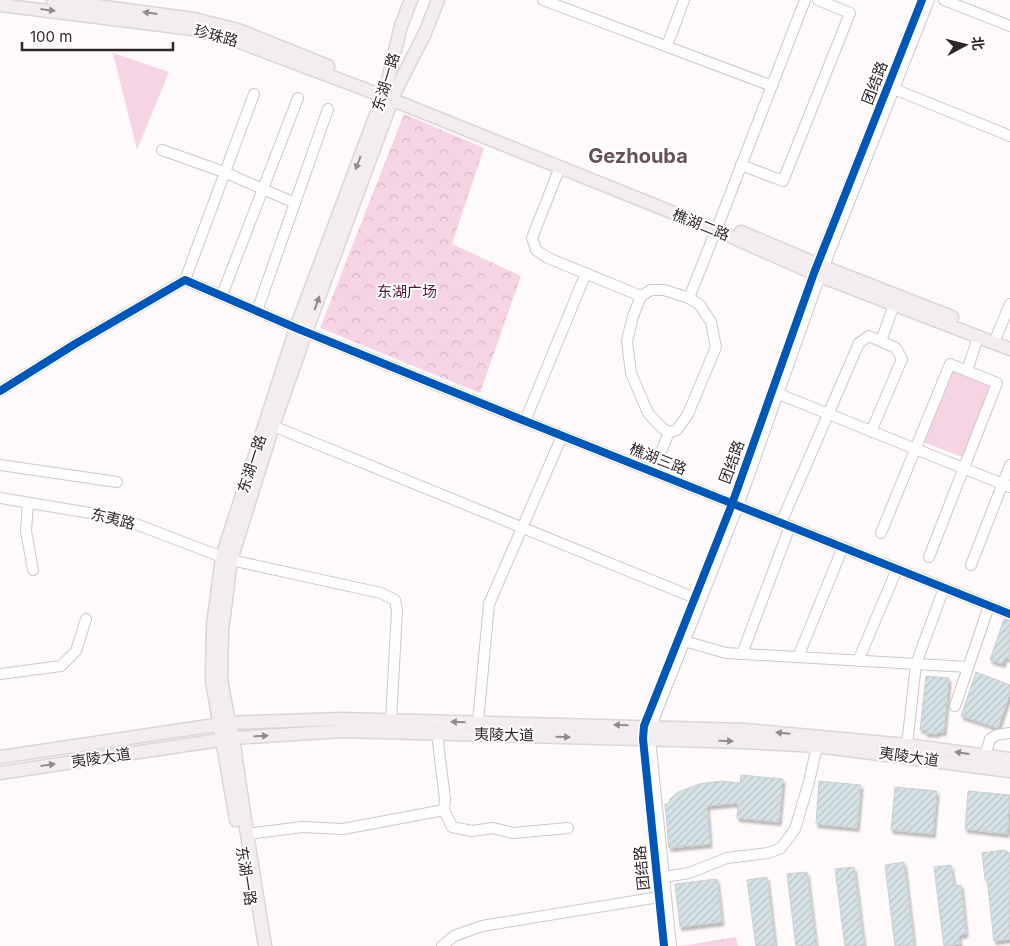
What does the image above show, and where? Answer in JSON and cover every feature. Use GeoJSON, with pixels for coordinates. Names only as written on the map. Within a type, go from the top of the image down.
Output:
{"type":"FeatureCollection","features":[{"type":"Feature","properties":{"kind":"main road","name":"珍珠路"},"geometry":{"type":"LineString","coordinates":[[53,0],[194,19],[238,30],[389,94]]}},
{"type":"Feature","properties":{"kind":"main road","name":"东湖一路"},"geometry":{"type":"LineString","coordinates":[[389,94],[401,26],[411,0]]}},
{"type":"Feature","properties":{"kind":"main road"},"geometry":{"type":"LineString","coordinates":[[265,946],[246,834],[224,724],[222,640],[227,558],[273,426],[301,330],[389,94],[421,0]]}},
{"type":"Feature","properties":{"kind":"main road"},"geometry":{"type":"LineString","coordinates":[[389,94],[431,0]]}},
{"type":"Feature","properties":{"kind":"main road"},"geometry":{"type":"LineString","coordinates":[[389,94],[425,32],[438,0]]}},
{"type":"Feature","properties":{"kind":"main road","name":"珍珠路"},"geometry":{"type":"LineString","coordinates":[[0,5],[192,29],[234,40],[389,94]]}},
{"type":"Feature","properties":{"kind":"main road","name":"樵湖二路"},"geometry":{"type":"LineString","coordinates":[[389,94],[560,167],[718,226]]}},
{"type":"Feature","properties":{"kind":"main road","name":"樵湖二路"},"geometry":{"type":"LineString","coordinates":[[389,94],[718,226],[894,305],[1010,349]]}},
{"type":"Feature","properties":{"kind":"main road","name":"樵湖二路"},"geometry":{"type":"LineString","coordinates":[[819,270],[1010,340]]}},
{"type":"Feature","properties":{"kind":"main road","name":"东湖一路"},"geometry":{"type":"LineString","coordinates":[[227,558],[301,330]]}},
{"type":"Feature","properties":{"kind":"main road","name":"夷陵大道"},"geometry":{"type":"LineString","coordinates":[[0,758],[224,724],[341,719],[478,722],[647,732],[818,746],[1010,771]]}},
{"type":"Feature","properties":{"kind":"main road","name":"夷陵大道"},"geometry":{"type":"LineString","coordinates":[[0,773],[228,739],[342,731],[437,734],[746,730],[907,745],[1010,759]]}},
{"type":"Feature","properties":{"kind":"main road","name":"东湖一路"},"geometry":{"type":"LineString","coordinates":[[228,739],[257,946]]}},
{"type":"Feature","properties":{"kind":"street"},"geometry":{"type":"LineString","coordinates":[[543,0],[772,86]]}},
{"type":"Feature","properties":{"kind":"street"},"geometry":{"type":"LineString","coordinates":[[667,46],[684,0]]}},
{"type":"Feature","properties":{"kind":"street"},"geometry":{"type":"LineString","coordinates":[[689,298],[805,0]]}},
{"type":"Feature","properties":{"kind":"street"},"geometry":{"type":"LineString","coordinates":[[742,165],[784,181],[850,13],[818,0]]}},
{"type":"Feature","properties":{"kind":"street","name":"团结路"},"geometry":{"type":"LineString","coordinates":[[671,946],[647,732],[684,641],[819,270],[922,0]]}},
{"type":"Feature","properties":{"kind":"street","name":"团结路"},"geometry":{"type":"LineString","coordinates":[[664,946],[647,732],[695,598],[735,505],[779,394],[819,270],[929,0]]}},
{"type":"Feature","properties":{"kind":"street"},"geometry":{"type":"LineString","coordinates":[[944,0],[1010,26]]}},
{"type":"Feature","properties":{"kind":"street"},"geometry":{"type":"LineString","coordinates":[[894,89],[1010,136]]}},
{"type":"Feature","properties":{"kind":"street"},"geometry":{"type":"LineString","coordinates":[[0,391],[75,344],[186,280],[254,94]]}},
{"type":"Feature","properties":{"kind":"street"},"geometry":{"type":"LineString","coordinates":[[222,295],[298,98]]}},
{"type":"Feature","properties":{"kind":"street"},"geometry":{"type":"LineString","coordinates":[[257,310],[328,109]]}},
{"type":"Feature","properties":{"kind":"street"},"geometry":{"type":"LineString","coordinates":[[162,150],[224,172],[295,203]]}},
{"type":"Feature","properties":{"kind":"street"},"geometry":{"type":"LineString","coordinates":[[560,167],[532,238],[536,250],[548,258],[641,296]]}},
{"type":"Feature","properties":{"kind":"street"},"geometry":{"type":"LineString","coordinates":[[525,421],[586,274]]}},
{"type":"Feature","properties":{"kind":"street","name":"樵湖三路"},"geometry":{"type":"LineString","coordinates":[[186,280],[301,330],[562,436],[1010,614]]}},
{"type":"Feature","properties":{"kind":"street"},"geometry":{"type":"LineString","coordinates":[[651,290],[664,290],[689,298],[700,305],[711,322],[716,347],[688,414],[676,430],[669,432],[662,428],[648,413],[631,373],[627,341],[633,316],[641,296],[651,290]]}},
{"type":"Feature","properties":{"kind":"street"},"geometry":{"type":"LineString","coordinates":[[997,335],[1010,304]]}},
{"type":"Feature","properties":{"kind":"street"},"geometry":{"type":"LineString","coordinates":[[881,341],[894,305]]}},
{"type":"Feature","properties":{"kind":"street"},"geometry":{"type":"LineString","coordinates":[[742,654],[785,525],[828,414],[859,343],[869,336],[896,348],[902,359],[871,432]]}},
{"type":"Feature","properties":{"kind":"street"},"geometry":{"type":"LineString","coordinates":[[967,371],[978,337]]}},
{"type":"Feature","properties":{"kind":"street"},"geometry":{"type":"LineString","coordinates":[[881,533],[950,364],[997,383],[929,556]]}},
{"type":"Feature","properties":{"kind":"street"},"geometry":{"type":"LineString","coordinates":[[779,394],[1006,486]]}},
{"type":"Feature","properties":{"kind":"street"},"geometry":{"type":"LineString","coordinates":[[273,426],[695,598]]}},
{"type":"Feature","properties":{"kind":"street"},"geometry":{"type":"LineString","coordinates":[[653,472],[669,432]]}},
{"type":"Feature","properties":{"kind":"street"},"geometry":{"type":"LineString","coordinates":[[478,722],[489,604],[562,436]]}},
{"type":"Feature","properties":{"kind":"street"},"geometry":{"type":"LineString","coordinates":[[0,465],[117,482]]}},
{"type":"Feature","properties":{"kind":"street"},"geometry":{"type":"LineString","coordinates":[[970,565],[1006,486],[1010,465]]}},
{"type":"Feature","properties":{"kind":"street","name":"东夷路"},"geometry":{"type":"LineString","coordinates":[[0,498],[120,518],[227,558],[372,591],[395,600],[397,611],[392,720]]}},
{"type":"Feature","properties":{"kind":"street"},"geometry":{"type":"LineString","coordinates":[[28,503],[26,531],[33,570]]}},
{"type":"Feature","properties":{"kind":"street"},"geometry":{"type":"LineString","coordinates":[[798,657],[843,547]]}},
{"type":"Feature","properties":{"kind":"street"},"geometry":{"type":"LineString","coordinates":[[858,660],[897,569]]}},
{"type":"Feature","properties":{"kind":"street"},"geometry":{"type":"LineString","coordinates":[[907,745],[916,664],[944,588]]}},
{"type":"Feature","properties":{"kind":"street"},"geometry":{"type":"LineString","coordinates":[[955,706],[989,606]]}},
{"type":"Feature","properties":{"kind":"street"},"geometry":{"type":"LineString","coordinates":[[0,674],[61,666],[76,650],[86,619]]}},
{"type":"Feature","properties":{"kind":"street"},"geometry":{"type":"LineString","coordinates":[[684,641],[710,649],[742,654],[968,667]]}},
{"type":"Feature","properties":{"kind":"street"},"geometry":{"type":"LineString","coordinates":[[985,756],[990,739],[997,734],[1010,733]]}},
{"type":"Feature","properties":{"kind":"street"},"geometry":{"type":"LineString","coordinates":[[437,734],[445,799],[444,810],[452,827],[472,831],[493,828],[513,833],[568,828]]}},
{"type":"Feature","properties":{"kind":"street"},"geometry":{"type":"LineString","coordinates":[[664,877],[689,873],[727,858],[768,853],[781,848],[795,829],[810,782],[818,746]]}},
{"type":"Feature","properties":{"kind":"street"},"geometry":{"type":"LineString","coordinates":[[246,834],[302,827],[343,829],[444,810]]}},
{"type":"Feature","properties":{"kind":"street"},"geometry":{"type":"LineString","coordinates":[[442,946],[454,936],[482,926],[659,897]]}},
{"type":"Feature","properties":{"kind":"green space"},"geometry":{"type":"Polygon","coordinates":[[[113,53],[169,72],[137,150],[113,53]]]}},
{"type":"Feature","properties":{"kind":"green space","name":"东湖广场"},"geometry":{"type":"Polygon","coordinates":[[[404,114],[484,148],[452,244],[521,276],[480,393],[320,328],[404,114]]]}},
{"type":"Feature","properties":{"kind":"green space"},"geometry":{"type":"Polygon","coordinates":[[[952,368],[994,385],[965,458],[923,442],[952,368]]]}},
{"type":"Feature","properties":{"kind":"green space"},"geometry":{"type":"Polygon","coordinates":[[[736,937],[738,946],[681,946],[736,937]]]}},
{"type":"Feature","properties":{"kind":"building"},"geometry":{"type":"Polygon","coordinates":[[[1004,619],[1010,621],[1010,659],[1005,657],[1003,664],[990,660],[1004,619]]]}},
{"type":"Feature","properties":{"kind":"building"},"geometry":{"type":"Polygon","coordinates":[[[976,672],[1010,685],[1010,693],[998,728],[961,716],[976,672]]]}},
{"type":"Feature","properties":{"kind":"building"},"geometry":{"type":"Polygon","coordinates":[[[926,676],[949,678],[944,732],[937,732],[937,734],[925,733],[926,730],[920,730],[926,676]]]}},
{"type":"Feature","properties":{"kind":"building"},"geometry":{"type":"Polygon","coordinates":[[[741,775],[783,779],[779,822],[737,818],[738,803],[707,806],[710,844],[669,848],[665,804],[668,804],[670,799],[678,792],[699,784],[721,781],[740,783],[741,775]]]}},
{"type":"Feature","properties":{"kind":"building"},"geometry":{"type":"Polygon","coordinates":[[[819,781],[861,785],[857,828],[816,824],[819,781]]]}},
{"type":"Feature","properties":{"kind":"building"},"geometry":{"type":"Polygon","coordinates":[[[895,787],[937,791],[933,834],[891,830],[895,787]]]}},
{"type":"Feature","properties":{"kind":"building"},"geometry":{"type":"Polygon","coordinates":[[[968,791],[1010,795],[1007,834],[965,829],[968,791]]]}},
{"type":"Feature","properties":{"kind":"building"},"geometry":{"type":"Polygon","coordinates":[[[1004,850],[1010,853],[1010,939],[994,941],[982,853],[1004,850]]]}},
{"type":"Feature","properties":{"kind":"building"},"geometry":{"type":"Polygon","coordinates":[[[904,862],[914,946],[895,946],[885,865],[904,862]]]}},
{"type":"Feature","properties":{"kind":"building"},"geometry":{"type":"Polygon","coordinates":[[[951,865],[954,886],[961,885],[966,934],[959,935],[960,944],[944,946],[934,867],[951,865]]]}},
{"type":"Feature","properties":{"kind":"building"},"geometry":{"type":"Polygon","coordinates":[[[854,867],[864,946],[845,946],[835,869],[854,867]]]}},
{"type":"Feature","properties":{"kind":"building"},"geometry":{"type":"Polygon","coordinates":[[[807,872],[816,946],[796,946],[787,874],[807,872]]]}},
{"type":"Feature","properties":{"kind":"building"},"geometry":{"type":"Polygon","coordinates":[[[767,877],[775,946],[756,946],[747,880],[767,877]]]}},
{"type":"Feature","properties":{"kind":"building"},"geometry":{"type":"Polygon","coordinates":[[[717,879],[722,922],[680,927],[675,884],[717,879]]]}},
{"type":"Feature","properties":{"kind":"cycle path"},"geometry":{"type":"LineString","coordinates":[[664,946],[643,739],[644,726],[732,504],[814,273],[922,0]]}},
{"type":"Feature","properties":{"kind":"cycle path"},"geometry":{"type":"LineString","coordinates":[[0,391],[75,344],[185,280],[296,328],[525,421],[1010,614]]}},
{"type":"Feature","properties":{"kind":"district","name":"Gezhouba"},"geometry":{"type":"Point","coordinates":[638,156]}}]}
